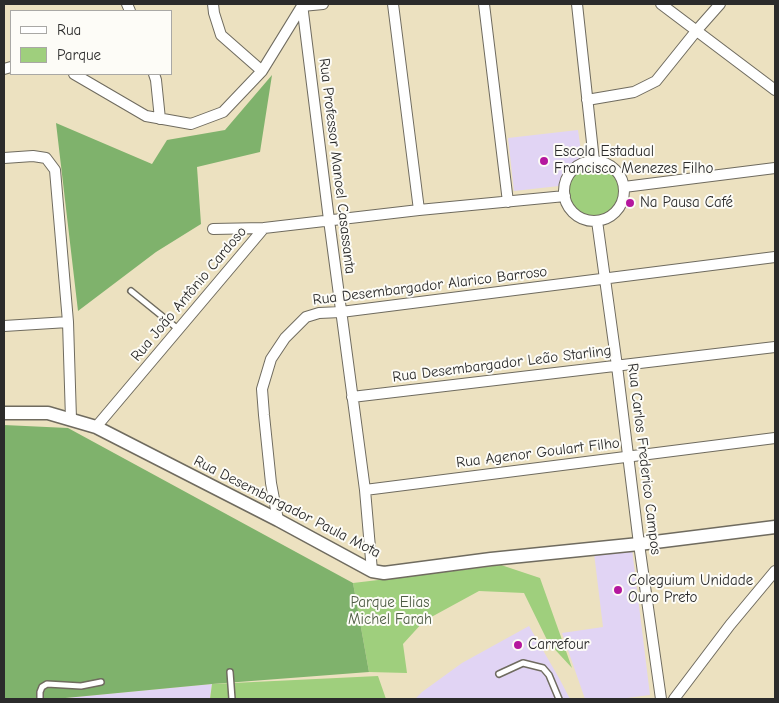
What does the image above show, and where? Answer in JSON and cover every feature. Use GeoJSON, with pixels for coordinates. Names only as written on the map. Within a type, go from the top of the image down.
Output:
{"type":"FeatureCollection","features":[{"type":"Feature","properties":{"kind":"street"},"geometry":{"type":"LineString","coordinates":[[212,4],[221,35],[262,70]]}},
{"type":"Feature","properties":{"kind":"street"},"geometry":{"type":"LineString","coordinates":[[76,75],[146,116],[191,124],[223,112],[262,70],[302,5],[322,4]]}},
{"type":"Feature","properties":{"kind":"street"},"geometry":{"type":"LineString","coordinates":[[393,4],[419,210]]}},
{"type":"Feature","properties":{"kind":"street"},"geometry":{"type":"LineString","coordinates":[[484,4],[508,202]]}},
{"type":"Feature","properties":{"kind":"street"},"geometry":{"type":"LineString","coordinates":[[577,4],[594,161]]}},
{"type":"Feature","properties":{"kind":"street"},"geometry":{"type":"LineString","coordinates":[[661,4],[775,90]]}},
{"type":"Feature","properties":{"kind":"street"},"geometry":{"type":"LineString","coordinates":[[587,100],[634,92],[656,81],[720,4]]}},
{"type":"Feature","properties":{"kind":"street","name":"Rua Professor Manoel Casassanta"},"geometry":{"type":"LineString","coordinates":[[302,5],[328,220],[365,490],[372,571]]}},
{"type":"Feature","properties":{"kind":"street"},"geometry":{"type":"LineString","coordinates":[[154,75],[160,119]]}},
{"type":"Feature","properties":{"kind":"street"},"geometry":{"type":"LineString","coordinates":[[4,158],[33,156],[46,158],[55,170],[68,322],[71,419]]}},
{"type":"Feature","properties":{"kind":"street"},"geometry":{"type":"LineString","coordinates":[[594,161],[602,162],[617,171],[624,187],[624,197],[614,214],[597,222],[588,221],[572,212],[565,196],[565,185],[568,176],[575,168],[584,163],[594,161]]}},
{"type":"Feature","properties":{"kind":"street"},"geometry":{"type":"LineString","coordinates":[[624,187],[775,168]]}},
{"type":"Feature","properties":{"kind":"street","name":"Rua João Antônio Cardoso"},"geometry":{"type":"LineString","coordinates":[[96,427],[264,228],[419,210],[565,196]]}},
{"type":"Feature","properties":{"kind":"street","name":"Rua Carlos Frederico Campos"},"geometry":{"type":"LineString","coordinates":[[597,222],[639,544],[662,699]]}},
{"type":"Feature","properties":{"kind":"street"},"geometry":{"type":"LineString","coordinates":[[213,229],[264,228]]}},
{"type":"Feature","properties":{"kind":"street","name":"Rua Desembargador Alarico Barroso"},"geometry":{"type":"LineString","coordinates":[[278,520],[271,483],[262,389],[271,359],[285,338],[306,317],[319,313],[342,312],[775,256]]}},
{"type":"Feature","properties":{"kind":"street"},"geometry":{"type":"LineString","coordinates":[[4,326],[68,322]]}},
{"type":"Feature","properties":{"kind":"street","name":"Rua Desembargador Leão Starling"},"geometry":{"type":"LineString","coordinates":[[352,397],[775,347]]}},
{"type":"Feature","properties":{"kind":"street","name":"Rua Desembargador Paula Mota"},"geometry":{"type":"LineString","coordinates":[[4,413],[48,413],[96,427],[278,520],[372,571],[384,573],[775,527]]}},
{"type":"Feature","properties":{"kind":"street","name":"Rua Agenor Goulart Filho"},"geometry":{"type":"LineString","coordinates":[[365,490],[775,438]]}},
{"type":"Feature","properties":{"kind":"street"},"geometry":{"type":"LineString","coordinates":[[674,699],[730,625],[775,571]]}},
{"type":"Feature","properties":{"kind":"lane"},"geometry":{"type":"LineString","coordinates":[[131,291],[178,329]]}},
{"type":"Feature","properties":{"kind":"lane"},"geometry":{"type":"LineString","coordinates":[[499,674],[523,663],[544,668],[559,699]]}},
{"type":"Feature","properties":{"kind":"lane"},"geometry":{"type":"LineString","coordinates":[[230,672],[232,699]]}},
{"type":"Feature","properties":{"kind":"lane"},"geometry":{"type":"LineString","coordinates":[[40,699],[42,687],[47,684],[81,686],[102,682]]}},
{"type":"Feature","properties":{"kind":"shaded area","name":"Escola Estadual Francisco Menezes Filho"},"geometry":{"type":"Polygon","coordinates":[[[578,130],[582,158],[572,164],[561,178],[559,186],[514,191],[508,138],[578,130]]]}},
{"type":"Feature","properties":{"kind":"shaded area","name":"Coleguium Unidade Ouro Preto"},"geometry":{"type":"Polygon","coordinates":[[[632,549],[650,695],[619,699],[585,699],[562,633],[603,627],[594,553],[632,549]]]}},
{"type":"Feature","properties":{"kind":"shaded area","name":"Carrefour"},"geometry":{"type":"Polygon","coordinates":[[[529,626],[570,699],[415,699],[462,663],[529,626]]]}},
{"type":"Feature","properties":{"kind":"shaded area"},"geometry":{"type":"Polygon","coordinates":[[[212,684],[210,699],[55,699],[212,684]]]}},
{"type":"Feature","properties":{"kind":"green space"},"geometry":{"type":"Polygon","coordinates":[[[272,75],[260,152],[197,167],[201,224],[156,252],[78,311],[56,123],[152,164],[167,140],[225,130],[272,75]]]}},
{"type":"Feature","properties":{"kind":"green space"},"geometry":{"type":"Polygon","coordinates":[[[589,166],[599,166],[612,173],[619,186],[619,196],[612,209],[599,216],[589,216],[580,212],[573,205],[569,196],[569,186],[573,177],[580,170],[589,166]]]}},
{"type":"Feature","properties":{"kind":"green space"},"geometry":{"type":"Polygon","coordinates":[[[4,425],[68,428],[353,583],[369,672],[55,699],[4,699],[4,425]]]}},
{"type":"Feature","properties":{"kind":"green space","name":"Parque Elias Michel Farah"},"geometry":{"type":"Polygon","coordinates":[[[501,565],[540,578],[572,668],[548,642],[524,593],[479,591],[424,621],[403,644],[407,673],[369,672],[353,583],[501,565]]]}},
{"type":"Feature","properties":{"kind":"green space"},"geometry":{"type":"Polygon","coordinates":[[[378,676],[386,699],[210,699],[212,684],[378,676]]]}},
{"type":"Feature","properties":{"kind":"place","name":"Escola Estadual Francisco Menezes Filho"},"geometry":{"type":"Point","coordinates":[544,161]}},
{"type":"Feature","properties":{"kind":"place","name":"Na Pausa Café"},"geometry":{"type":"Point","coordinates":[630,203]}},
{"type":"Feature","properties":{"kind":"place","name":"Coleguium Unidade Ouro Preto"},"geometry":{"type":"Point","coordinates":[618,590]}},
{"type":"Feature","properties":{"kind":"place","name":"Carrefour"},"geometry":{"type":"Point","coordinates":[518,645]}}]}
